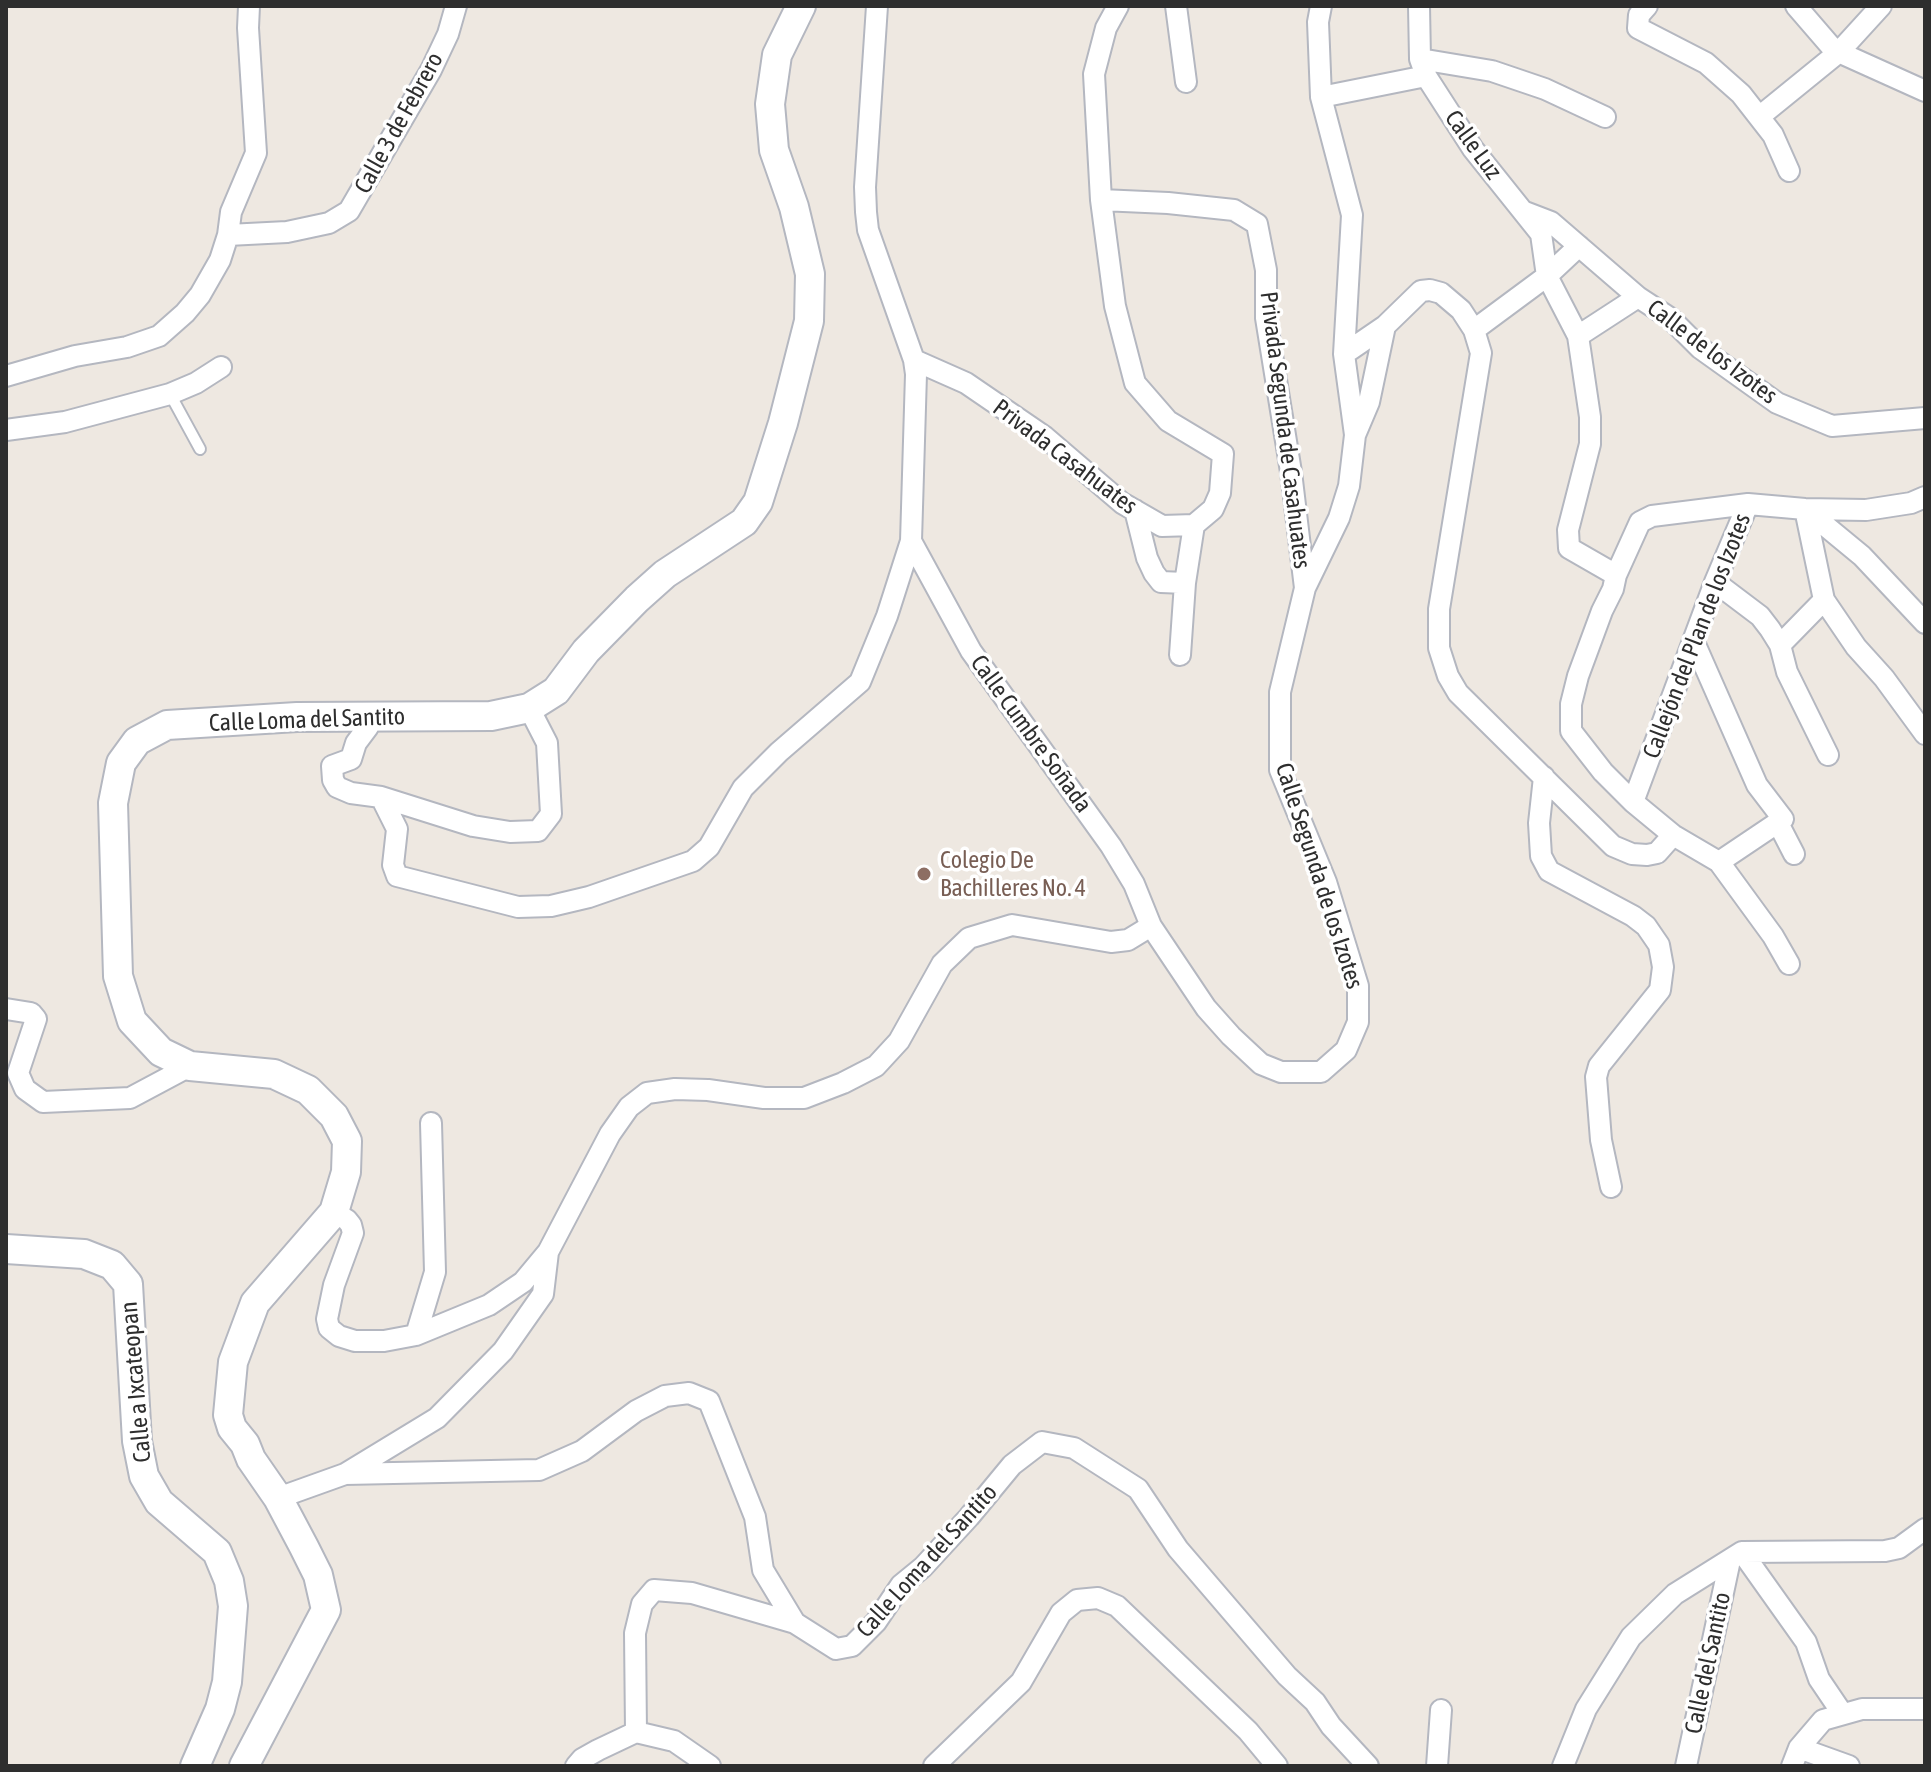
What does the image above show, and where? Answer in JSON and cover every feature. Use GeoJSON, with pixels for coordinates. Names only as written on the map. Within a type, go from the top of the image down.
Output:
{"type":"FeatureCollection","features":[{"type":"Feature","properties":{"kind":"main road","name":"Calle Loma del Santito"},"geometry":{"type":"LineString","coordinates":[[244,1766],[326,1610],[318,1575],[278,1498],[251,1459],[228,1415],[233,1362],[255,1303],[334,1212],[346,1172],[347,1141],[334,1116],[308,1090],[274,1074],[190,1066],[161,1052],[132,1021],[118,976],[113,803],[121,763],[137,741],[167,725],[297,717],[491,716],[529,708],[556,691],[586,651],[665,574],[744,522],[758,502],[783,423],[809,321],[810,274],[794,207],[774,150],[770,104],[777,55],[801,6]]}},
{"type":"Feature","properties":{"kind":"main road","name":"Calle a Ixcateopan"},"geometry":{"type":"LineString","coordinates":[[6,1249],[84,1254],[112,1265],[128,1284],[137,1441],[144,1476],[159,1502],[217,1552],[229,1581],[233,1606],[227,1682],[220,1709],[195,1766]]}},
{"type":"Feature","properties":{"kind":"street"},"geometry":{"type":"LineString","coordinates":[[6,376],[75,356],[127,347],[159,336],[200,295],[220,260],[231,212],[256,153],[249,6]]}},
{"type":"Feature","properties":{"kind":"street","name":"Calle 3 de Febrero"},"geometry":{"type":"LineString","coordinates":[[228,235],[287,232],[329,223],[349,211],[431,70],[448,34],[456,6]]}},
{"type":"Feature","properties":{"kind":"street","name":"Calle Cumbre Soñada"},"geometry":{"type":"LineString","coordinates":[[381,797],[397,829],[393,865],[397,876],[518,907],[551,906],[589,897],[693,861],[709,847],[743,788],[779,752],[860,682],[887,616],[911,541],[914,360],[868,230],[866,212],[877,6]]}},
{"type":"Feature","properties":{"kind":"street"},"geometry":{"type":"LineString","coordinates":[[1118,6],[1106,28],[1094,74],[1101,200],[1115,306],[1135,383],[1168,421],[1223,454],[1220,493],[1213,509],[1194,525],[1185,583],[1180,655]]}},
{"type":"Feature","properties":{"kind":"street"},"geometry":{"type":"LineString","coordinates":[[1176,6],[1186,82]]}},
{"type":"Feature","properties":{"kind":"street"},"geometry":{"type":"LineString","coordinates":[[1321,6],[1318,22],[1321,97],[1352,215],[1344,354],[1355,435]]}},
{"type":"Feature","properties":{"kind":"street"},"geometry":{"type":"LineString","coordinates":[[1419,6],[1423,67]]}},
{"type":"Feature","properties":{"kind":"street"},"geometry":{"type":"LineString","coordinates":[[1647,6],[1639,15],[1638,28],[1706,63],[1741,94],[1773,135],[1789,171]]}},
{"type":"Feature","properties":{"kind":"street"},"geometry":{"type":"LineString","coordinates":[[1796,6],[1834,50],[1925,91]]}},
{"type":"Feature","properties":{"kind":"street"},"geometry":{"type":"LineString","coordinates":[[1759,117],[1839,52],[1881,6]]}},
{"type":"Feature","properties":{"kind":"street"},"geometry":{"type":"LineString","coordinates":[[1321,97],[1423,67],[1492,71],[1545,89],[1605,117]]}},
{"type":"Feature","properties":{"kind":"street","name":"Calle Luz"},"geometry":{"type":"LineString","coordinates":[[1423,67],[1473,149],[1541,234],[1547,276]]}},
{"type":"Feature","properties":{"kind":"street","name":"Privada Segunda de Casahuates"},"geometry":{"type":"LineString","coordinates":[[1101,200],[1234,210],[1257,224],[1266,270],[1266,318],[1291,472],[1305,588]]}},
{"type":"Feature","properties":{"kind":"street","name":"Calle de los Izotes"},"geometry":{"type":"LineString","coordinates":[[1525,212],[1551,222],[1638,297],[1670,318],[1727,370],[1777,403],[1832,426],[1925,418]]}},
{"type":"Feature","properties":{"kind":"street"},"geometry":{"type":"LineString","coordinates":[[1474,330],[1547,276],[1579,246]]}},
{"type":"Feature","properties":{"kind":"street"},"geometry":{"type":"LineString","coordinates":[[1547,276],[1578,336],[1590,417],[1590,444],[1567,539],[1569,548],[1616,575]]}},
{"type":"Feature","properties":{"kind":"street"},"geometry":{"type":"LineString","coordinates":[[1344,354],[1385,326],[1421,291],[1441,293],[1461,310],[1474,330],[1481,353],[1444,563],[1439,609],[1439,648],[1448,676],[1458,693],[1613,846],[1647,855],[1657,853],[1673,835]]}},
{"type":"Feature","properties":{"kind":"street"},"geometry":{"type":"LineString","coordinates":[[1578,336],[1638,297]]}},
{"type":"Feature","properties":{"kind":"street","name":"Calle Segunda de los Izotes"},"geometry":{"type":"LineString","coordinates":[[1151,926],[1206,1008],[1261,1064],[1281,1072],[1321,1072],[1346,1050],[1358,1022],[1358,986],[1326,882],[1280,770],[1280,692],[1305,588],[1339,518],[1349,486],[1355,435],[1372,391],[1385,326]]}},
{"type":"Feature","properties":{"kind":"street","name":"Privada Casahuates"},"geometry":{"type":"LineString","coordinates":[[914,360],[966,383],[1045,437],[1122,503],[1162,526],[1194,525]]}},
{"type":"Feature","properties":{"kind":"street"},"geometry":{"type":"LineString","coordinates":[[6,430],[65,422],[170,394],[196,383],[221,367]]}},
{"type":"Feature","properties":{"kind":"street","name":"Callejón del Plan de los Izotes"},"geometry":{"type":"LineString","coordinates":[[1633,802],[1715,582],[1748,504],[1866,510],[1911,503],[1925,497]]}},
{"type":"Feature","properties":{"kind":"street"},"geometry":{"type":"LineString","coordinates":[[1748,504],[1652,516],[1640,522],[1616,575],[1578,676],[1570,719],[1571,731],[1603,772],[1633,802],[1673,835],[1719,862],[1773,936],[1789,964]]}},
{"type":"Feature","properties":{"kind":"street"},"geometry":{"type":"LineString","coordinates":[[1805,509],[1824,600],[1856,647],[1884,678],[1925,734]]}},
{"type":"Feature","properties":{"kind":"street"},"geometry":{"type":"LineString","coordinates":[[1805,509],[1862,556],[1925,623]]}},
{"type":"Feature","properties":{"kind":"street"},"geometry":{"type":"LineString","coordinates":[[1135,510],[1154,573],[1161,582],[1185,583]]}},
{"type":"Feature","properties":{"kind":"street","name":"Calle Cumbre Soñada"},"geometry":{"type":"LineString","coordinates":[[911,541],[971,651],[1111,846],[1134,884],[1151,926]]}},
{"type":"Feature","properties":{"kind":"street"},"geometry":{"type":"LineString","coordinates":[[1715,582],[1760,616],[1780,645],[1787,672],[1828,755]]}},
{"type":"Feature","properties":{"kind":"street"},"geometry":{"type":"LineString","coordinates":[[1780,645],[1824,600]]}},
{"type":"Feature","properties":{"kind":"street"},"geometry":{"type":"LineString","coordinates":[[1694,642],[1753,776],[1781,821],[1794,854]]}},
{"type":"Feature","properties":{"kind":"street"},"geometry":{"type":"LineString","coordinates":[[369,718],[368,727],[356,743],[351,759],[332,766],[337,787],[351,793],[381,797],[473,826],[510,832],[538,831],[551,814],[547,743],[529,708]]}},
{"type":"Feature","properties":{"kind":"street"},"geometry":{"type":"LineString","coordinates":[[1544,777],[1539,823],[1541,856],[1549,871],[1646,926],[1659,945],[1663,967],[1660,990],[1599,1066],[1596,1077],[1601,1140],[1611,1187]]}},
{"type":"Feature","properties":{"kind":"street"},"geometry":{"type":"LineString","coordinates":[[1719,862],[1781,821]]}},
{"type":"Feature","properties":{"kind":"street"},"geometry":{"type":"LineString","coordinates":[[334,1212],[347,1220],[353,1233],[334,1285],[327,1319],[329,1328],[339,1336],[355,1341],[384,1341],[416,1335],[489,1305],[523,1282],[548,1252],[610,1134],[629,1107],[647,1093],[675,1089],[708,1090],[764,1098],[804,1098],[876,1066],[899,1041],[942,964],[969,938],[1012,925],[1111,942],[1128,940],[1151,926]]}},
{"type":"Feature","properties":{"kind":"street"},"geometry":{"type":"LineString","coordinates":[[6,1009],[31,1013],[36,1019],[16,1085],[43,1102],[130,1098],[190,1066]]}},
{"type":"Feature","properties":{"kind":"street"},"geometry":{"type":"LineString","coordinates":[[416,1335],[435,1272],[431,1123]]}},
{"type":"Feature","properties":{"kind":"street"},"geometry":{"type":"LineString","coordinates":[[345,1474],[437,1418],[503,1351],[543,1294],[548,1252]]}},
{"type":"Feature","properties":{"kind":"street","name":"Calle Loma del Santito"},"geometry":{"type":"LineString","coordinates":[[278,1498],[345,1474],[539,1470],[582,1451],[636,1411],[655,1401],[665,1396],[689,1393],[709,1401],[755,1517],[763,1570],[795,1623],[836,1649],[852,1646],[876,1622],[901,1585],[923,1567],[1012,1465],[1042,1442],[1074,1448],[1138,1489],[1178,1549],[1368,1766]]}},
{"type":"Feature","properties":{"kind":"street"},"geometry":{"type":"LineString","coordinates":[[1563,1766],[1586,1709],[1631,1637],[1675,1594],[1736,1556],[1885,1551],[1899,1548],[1925,1529]]}},
{"type":"Feature","properties":{"kind":"street"},"geometry":{"type":"LineString","coordinates":[[1736,1556],[1806,1642],[1819,1679],[1842,1713]]}},
{"type":"Feature","properties":{"kind":"street","name":"Calle del Santito"},"geometry":{"type":"LineString","coordinates":[[1686,1766],[1736,1556]]}},
{"type":"Feature","properties":{"kind":"street"},"geometry":{"type":"LineString","coordinates":[[636,1732],[635,1633],[642,1604],[654,1590],[692,1593],[795,1623]]}},
{"type":"Feature","properties":{"kind":"street"},"geometry":{"type":"LineString","coordinates":[[934,1766],[1021,1682],[1061,1613],[1077,1600],[1098,1598],[1117,1606],[1248,1731],[1277,1766]]}},
{"type":"Feature","properties":{"kind":"street"},"geometry":{"type":"LineString","coordinates":[[1849,1766],[1795,1757],[1823,1720],[1842,1713],[1884,1708],[1925,1709]]}},
{"type":"Feature","properties":{"kind":"street"},"geometry":{"type":"LineString","coordinates":[[1437,1766],[1441,1710]]}},
{"type":"Feature","properties":{"kind":"street"},"geometry":{"type":"LineString","coordinates":[[576,1766],[582,1759],[596,1758],[636,1732],[674,1741],[710,1766]]}},
{"type":"Feature","properties":{"kind":"lane"},"geometry":{"type":"LineString","coordinates":[[170,394],[200,449]]}},
{"type":"Feature","properties":{"kind":"place","name":"Colegio De Bachilleres No. 4"},"geometry":{"type":"Point","coordinates":[924,874]}}]}
